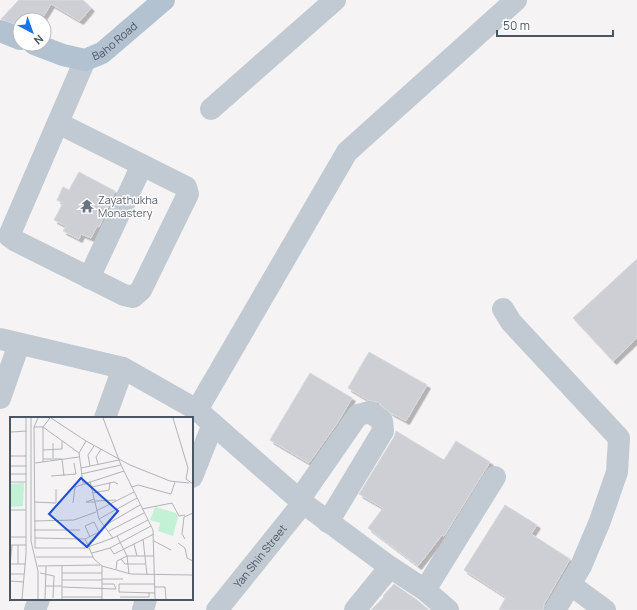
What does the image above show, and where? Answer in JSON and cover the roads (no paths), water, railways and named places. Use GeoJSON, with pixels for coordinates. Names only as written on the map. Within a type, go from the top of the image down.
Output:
{"type":"FeatureCollection","features":[{"type":"Feature","properties":{"kind":"main road","name":"Baho Road"},"geometry":{"type":"LineString","coordinates":[[52,51],[85,60],[102,53],[164,0]]}},
{"type":"Feature","properties":{"kind":"main road"},"geometry":{"type":"LineString","coordinates":[[0,31],[12,35]]}},
{"type":"Feature","properties":{"kind":"street"},"geometry":{"type":"LineString","coordinates":[[210,108],[335,0]]}},
{"type":"Feature","properties":{"kind":"street"},"geometry":{"type":"LineString","coordinates":[[193,472],[205,417],[347,152],[516,0]]}},
{"type":"Feature","properties":{"kind":"street"},"geometry":{"type":"LineString","coordinates":[[58,123],[186,187],[188,194],[142,290],[133,297],[124,295],[89,278],[9,236],[85,60]]}},
{"type":"Feature","properties":{"kind":"street"},"geometry":{"type":"LineString","coordinates":[[89,278],[142,164]]}},
{"type":"Feature","properties":{"kind":"street"},"geometry":{"type":"LineString","coordinates":[[503,309],[511,322],[619,438],[617,472],[600,521],[581,566],[555,610]]}},
{"type":"Feature","properties":{"kind":"street"},"geometry":{"type":"LineString","coordinates":[[0,398],[10,342],[123,368],[205,417],[301,501],[390,567],[425,590],[448,610]]}},
{"type":"Feature","properties":{"kind":"street"},"geometry":{"type":"LineString","coordinates":[[105,417],[123,368]]}},
{"type":"Feature","properties":{"kind":"street","name":"Yan Shin Street"},"geometry":{"type":"LineString","coordinates":[[217,610],[301,501],[358,415],[370,412],[382,421],[383,431],[328,522]]}},
{"type":"Feature","properties":{"kind":"street"},"geometry":{"type":"LineString","coordinates":[[425,590],[495,476]]}},
{"type":"Feature","properties":{"kind":"street"},"geometry":{"type":"LineString","coordinates":[[355,610],[390,567]]}},
{"type":"Feature","properties":{"kind":"street"},"geometry":{"type":"LineString","coordinates":[[571,585],[605,610]]}},
{"type":"Feature","properties":{"kind":"street"},"geometry":{"type":"LineString","coordinates":[[35,610],[39,600]]}},
{"type":"Feature","properties":{"kind":"street"},"geometry":{"type":"LineString","coordinates":[[142,610],[146,600]]}},
{"type":"Feature","properties":{"kind":"place","name":"Zayathukha Monastery"},"geometry":{"type":"Point","coordinates":[87,206]}}]}
